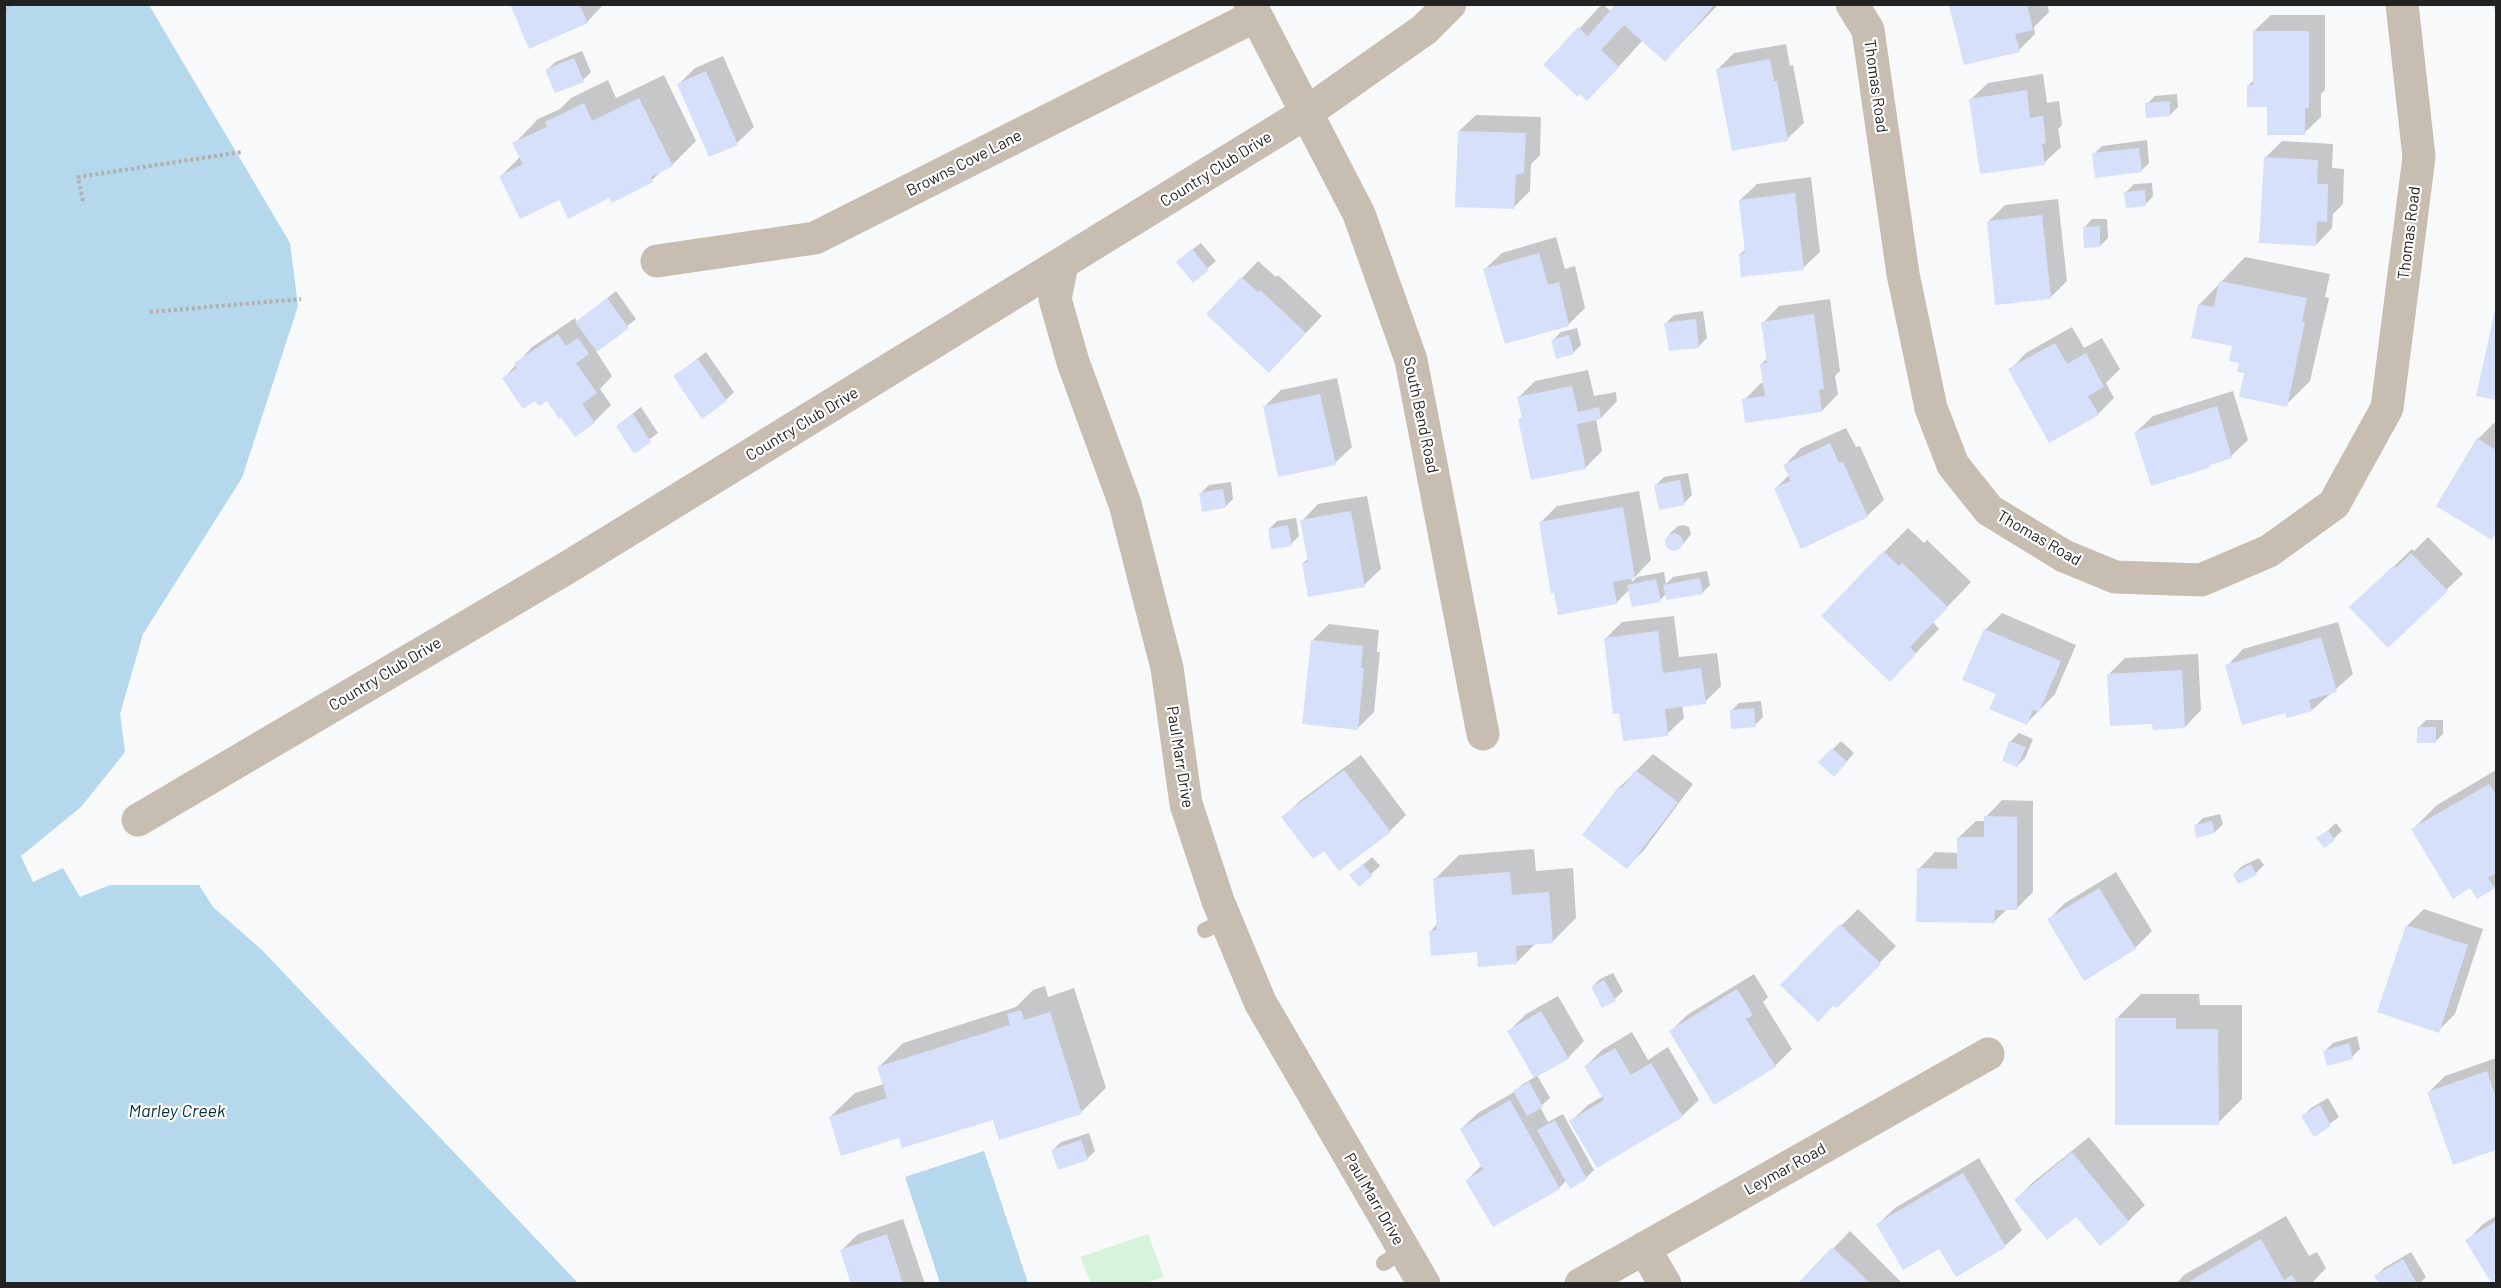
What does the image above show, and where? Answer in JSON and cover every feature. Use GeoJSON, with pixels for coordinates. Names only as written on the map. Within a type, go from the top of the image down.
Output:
{"type":"FeatureCollection","features":[{"type":"Feature","properties":{"kind":"street","name":"Country Club Drive"},"geometry":{"type":"LineString","coordinates":[[138,820],[570,566],[1306,113],[1425,29],[1450,4]]}},
{"type":"Feature","properties":{"kind":"street","name":"Thomas Road"},"geometry":{"type":"LineString","coordinates":[[1852,4],[1868,30],[1903,274],[1931,408],[1953,465],[1989,510],[2064,556],[2115,578],[2201,580],[2269,551],[2334,504],[2388,408],[2419,157],[2403,4]]}},
{"type":"Feature","properties":{"kind":"street","name":"South Bend Road"},"geometry":{"type":"LineString","coordinates":[[1252,10],[1359,214],[1411,360],[1484,734]]}},
{"type":"Feature","properties":{"kind":"street","name":"Browns Cove Lane"},"geometry":{"type":"LineString","coordinates":[[657,261],[815,238],[1252,10]]}},
{"type":"Feature","properties":{"kind":"street","name":"Paul Marr Drive"},"geometry":{"type":"LineString","coordinates":[[1062,264],[1055,299],[1073,362],[1125,504],[1167,668],[1186,804],[1215,925],[1260,1002],[1394,1256],[1424,1284]]}},
{"type":"Feature","properties":{"kind":"street","name":"Leymar Road"},"geometry":{"type":"LineString","coordinates":[[1581,1284],[1988,1054]]}},
{"type":"Feature","properties":{"kind":"street"},"geometry":{"type":"LineString","coordinates":[[1644,1248],[1665,1284]]}},
{"type":"Feature","properties":{"kind":"path"},"geometry":{"type":"LineString","coordinates":[[4,10],[10,4]]}},
{"type":"Feature","properties":{"kind":"path"},"geometry":{"type":"LineString","coordinates":[[83,201],[78,177],[242,152]]}},
{"type":"Feature","properties":{"kind":"path"},"geometry":{"type":"LineString","coordinates":[[150,312],[301,299]]}},
{"type":"Feature","properties":{"kind":"green space"},"geometry":{"type":"Polygon","coordinates":[[[1148,1234],[1164,1277],[1145,1283],[1091,1283],[1080,1257],[1148,1234]]]}},
{"type":"Feature","properties":{"kind":"water","name":"Marley Creek"},"geometry":{"type":"Polygon","coordinates":[[[5,4],[149,5],[290,243],[298,306],[242,478],[143,634],[120,714],[125,752],[81,807],[21,856],[33,882],[63,868],[80,897],[110,885],[199,885],[213,907],[262,950],[578,1283],[5,1283],[5,4]]]}},
{"type":"Feature","properties":{"kind":"water"},"geometry":{"type":"Polygon","coordinates":[[[984,1151],[1028,1283],[940,1283],[905,1177],[984,1151]]]}},
{"type":"Feature","properties":{"kind":"building"},"geometry":{"type":"Polygon","coordinates":[[[510,4],[579,4],[588,23],[529,49],[510,4]]]}},
{"type":"Feature","properties":{"kind":"building"},"geometry":{"type":"Polygon","coordinates":[[[1616,4],[1715,4],[1665,62],[1624,25],[1601,50],[1619,67],[1587,101],[1580,94],[1578,97],[1543,65],[1578,27],[1588,36],[1616,4]]]}},
{"type":"Feature","properties":{"kind":"building"},"geometry":{"type":"Polygon","coordinates":[[[1953,4],[2027,4],[2033,30],[2015,34],[2020,52],[1964,65],[1949,6],[1953,4]]]}},
{"type":"Feature","properties":{"kind":"building"},"geometry":{"type":"Polygon","coordinates":[[[2253,31],[2309,31],[2309,108],[2305,108],[2305,135],[2267,135],[2267,107],[2247,107],[2247,85],[2253,85],[2253,31]]]}},
{"type":"Feature","properties":{"kind":"building"},"geometry":{"type":"Polygon","coordinates":[[[574,58],[584,82],[555,93],[545,70],[574,58]]]}},
{"type":"Feature","properties":{"kind":"building"},"geometry":{"type":"Polygon","coordinates":[[[1770,59],[1774,81],[1777,81],[1788,141],[1732,151],[1716,69],[1770,59]]]}},
{"type":"Feature","properties":{"kind":"building"},"geometry":{"type":"Polygon","coordinates":[[[706,71],[738,145],[709,157],[677,84],[706,71]]]}},
{"type":"Feature","properties":{"kind":"building"},"geometry":{"type":"Polygon","coordinates":[[[2027,90],[2030,118],[2043,116],[2046,143],[2042,144],[2045,165],[1980,174],[1969,99],[2027,90]]]}},
{"type":"Feature","properties":{"kind":"building"},"geometry":{"type":"Polygon","coordinates":[[[639,98],[673,166],[651,177],[653,182],[612,203],[609,198],[568,219],[559,200],[520,219],[499,176],[523,164],[512,143],[547,127],[545,122],[584,103],[592,121],[639,98]]]}},
{"type":"Feature","properties":{"kind":"building"},"geometry":{"type":"Polygon","coordinates":[[[2170,101],[2170,116],[2146,118],[2145,103],[2170,101]]]}},
{"type":"Feature","properties":{"kind":"building"},"geometry":{"type":"Polygon","coordinates":[[[1458,131],[1526,133],[1524,173],[1516,175],[1514,209],[1455,207],[1458,131]]]}},
{"type":"Feature","properties":{"kind":"building"},"geometry":{"type":"Polygon","coordinates":[[[2139,148],[2142,172],[2095,178],[2092,153],[2139,148]]]}},
{"type":"Feature","properties":{"kind":"building"},"geometry":{"type":"Polygon","coordinates":[[[2264,157],[2318,160],[2317,184],[2328,184],[2327,222],[2317,221],[2316,246],[2259,243],[2264,157]]]}},
{"type":"Feature","properties":{"kind":"building"},"geometry":{"type":"Polygon","coordinates":[[[2145,190],[2146,206],[2126,208],[2124,192],[2145,190]]]}},
{"type":"Feature","properties":{"kind":"building"},"geometry":{"type":"Polygon","coordinates":[[[1795,193],[1804,270],[1741,277],[1739,254],[1745,253],[1739,200],[1795,193]]]}},
{"type":"Feature","properties":{"kind":"building"},"geometry":{"type":"Polygon","coordinates":[[[2042,215],[2051,299],[1995,305],[1987,221],[2042,215]]]}},
{"type":"Feature","properties":{"kind":"building"},"geometry":{"type":"Polygon","coordinates":[[[2100,226],[2100,247],[2084,248],[2083,227],[2100,226]]]}},
{"type":"Feature","properties":{"kind":"building"},"geometry":{"type":"Polygon","coordinates":[[[1192,249],[1209,270],[1193,283],[1176,262],[1192,249]]]}},
{"type":"Feature","properties":{"kind":"building"},"geometry":{"type":"Polygon","coordinates":[[[1539,253],[1548,285],[1559,282],[1569,326],[1505,344],[1483,269],[1539,253]]]}},
{"type":"Feature","properties":{"kind":"building"},"geometry":{"type":"Polygon","coordinates":[[[1241,277],[1258,292],[1260,290],[1306,333],[1269,373],[1206,314],[1241,277]]]}},
{"type":"Feature","properties":{"kind":"building"},"geometry":{"type":"Polygon","coordinates":[[[2219,281],[2307,298],[2302,321],[2305,322],[2287,407],[2239,397],[2244,373],[2237,372],[2239,363],[2229,361],[2232,346],[2191,338],[2198,304],[2214,307],[2219,281]]]}},
{"type":"Feature","properties":{"kind":"building"},"geometry":{"type":"Polygon","coordinates":[[[607,298],[629,328],[597,352],[575,322],[607,298]]]}},
{"type":"Feature","properties":{"kind":"building"},"geometry":{"type":"Polygon","coordinates":[[[2496,310],[2496,400],[2476,396],[2496,310]]]}},
{"type":"Feature","properties":{"kind":"building"},"geometry":{"type":"Polygon","coordinates":[[[1814,314],[1824,389],[1819,390],[1822,412],[1745,423],[1742,399],[1765,396],[1760,364],[1767,363],[1761,322],[1814,314]]]}},
{"type":"Feature","properties":{"kind":"building"},"geometry":{"type":"Polygon","coordinates":[[[1696,319],[1699,348],[1669,351],[1664,323],[1696,319]]]}},
{"type":"Feature","properties":{"kind":"building"},"geometry":{"type":"Polygon","coordinates":[[[558,334],[566,346],[578,338],[589,354],[576,363],[597,393],[582,404],[595,423],[575,437],[547,401],[539,406],[535,401],[523,409],[502,378],[517,368],[514,363],[558,334]]]}},
{"type":"Feature","properties":{"kind":"building"},"geometry":{"type":"Polygon","coordinates":[[[1569,335],[1574,354],[1556,359],[1551,340],[1569,335]]]}},
{"type":"Feature","properties":{"kind":"building"},"geometry":{"type":"Polygon","coordinates":[[[2055,343],[2067,364],[2086,353],[2104,387],[2088,396],[2099,415],[2049,443],[2008,369],[2055,343]]]}},
{"type":"Feature","properties":{"kind":"building"},"geometry":{"type":"Polygon","coordinates":[[[698,359],[727,401],[702,419],[673,376],[698,359]]]}},
{"type":"Feature","properties":{"kind":"building"},"geometry":{"type":"Polygon","coordinates":[[[1572,386],[1578,412],[1599,407],[1601,419],[1577,424],[1586,469],[1531,480],[1518,419],[1522,418],[1517,397],[1572,386]]]}},
{"type":"Feature","properties":{"kind":"building"},"geometry":{"type":"Polygon","coordinates":[[[1320,394],[1336,465],[1278,477],[1263,406],[1320,394]]]}},
{"type":"Feature","properties":{"kind":"building"},"geometry":{"type":"Polygon","coordinates":[[[2217,406],[2232,458],[2210,465],[2209,468],[2151,486],[2134,432],[2217,406]]]}},
{"type":"Feature","properties":{"kind":"building"},"geometry":{"type":"Polygon","coordinates":[[[633,414],[651,442],[634,454],[616,426],[633,414]]]}},
{"type":"Feature","properties":{"kind":"building"},"geometry":{"type":"Polygon","coordinates":[[[2477,438],[2496,450],[2496,532],[2492,540],[2436,506],[2477,438]]]}},
{"type":"Feature","properties":{"kind":"building"},"geometry":{"type":"Polygon","coordinates":[[[1830,443],[1839,463],[1843,462],[1868,517],[1801,549],[1774,488],[1791,481],[1783,465],[1830,443]]]}},
{"type":"Feature","properties":{"kind":"building"},"geometry":{"type":"Polygon","coordinates":[[[1680,480],[1685,505],[1659,510],[1654,485],[1680,480]]]}},
{"type":"Feature","properties":{"kind":"building"},"geometry":{"type":"Polygon","coordinates":[[[1223,489],[1226,508],[1202,512],[1199,493],[1223,489]]]}},
{"type":"Feature","properties":{"kind":"building"},"geometry":{"type":"Polygon","coordinates":[[[1623,507],[1635,578],[1613,582],[1617,604],[1558,615],[1554,593],[1551,594],[1539,522],[1623,507]]]}},
{"type":"Feature","properties":{"kind":"building"},"geometry":{"type":"Polygon","coordinates":[[[1351,511],[1365,587],[1308,597],[1302,563],[1308,562],[1300,520],[1351,511]]]}},
{"type":"Feature","properties":{"kind":"building"},"geometry":{"type":"Polygon","coordinates":[[[1288,525],[1292,546],[1271,549],[1268,529],[1288,525]]]}},
{"type":"Feature","properties":{"kind":"building"},"geometry":{"type":"Polygon","coordinates":[[[1670,533],[1678,533],[1683,538],[1681,549],[1670,551],[1665,546],[1665,538],[1670,533]]]}},
{"type":"Feature","properties":{"kind":"building"},"geometry":{"type":"Polygon","coordinates":[[[1883,551],[1899,566],[1902,563],[1948,607],[1910,647],[1916,654],[1890,682],[1821,616],[1883,551]]]}},
{"type":"Feature","properties":{"kind":"building"},"geometry":{"type":"Polygon","coordinates":[[[2411,553],[2448,591],[2388,648],[2349,607],[2393,566],[2397,567],[2411,553]]]}},
{"type":"Feature","properties":{"kind":"building"},"geometry":{"type":"Polygon","coordinates":[[[1700,578],[1703,594],[1666,600],[1663,585],[1700,578]]]}},
{"type":"Feature","properties":{"kind":"building"},"geometry":{"type":"Polygon","coordinates":[[[1656,579],[1661,602],[1632,607],[1627,585],[1656,579]]]}},
{"type":"Feature","properties":{"kind":"building"},"geometry":{"type":"Polygon","coordinates":[[[1984,629],[2061,661],[2039,712],[2033,710],[2027,725],[1989,709],[1996,694],[1962,680],[1984,629]]]}},
{"type":"Feature","properties":{"kind":"building"},"geometry":{"type":"Polygon","coordinates":[[[1658,631],[1663,673],[1701,668],[1706,704],[1665,709],[1668,736],[1623,741],[1619,713],[1613,714],[1604,638],[1658,631]]]}},
{"type":"Feature","properties":{"kind":"building"},"geometry":{"type":"Polygon","coordinates":[[[2321,637],[2337,692],[2309,700],[2312,711],[2287,718],[2285,713],[2242,725],[2225,665],[2321,637]]]}},
{"type":"Feature","properties":{"kind":"building"},"geometry":{"type":"Polygon","coordinates":[[[1311,640],[1363,646],[1361,668],[1364,668],[1358,730],[1302,724],[1311,640]]]}},
{"type":"Feature","properties":{"kind":"building"},"geometry":{"type":"Polygon","coordinates":[[[2182,670],[2185,728],[2153,730],[2152,724],[2110,726],[2107,674],[2182,670]]]}},
{"type":"Feature","properties":{"kind":"building"},"geometry":{"type":"Polygon","coordinates":[[[1754,708],[1756,727],[1731,729],[1730,710],[1754,708]]]}},
{"type":"Feature","properties":{"kind":"building"},"geometry":{"type":"Polygon","coordinates":[[[2417,727],[2436,727],[2436,743],[2417,743],[2417,727]]]}},
{"type":"Feature","properties":{"kind":"building"},"geometry":{"type":"Polygon","coordinates":[[[2009,741],[2026,747],[2017,767],[2002,761],[2009,741]]]}},
{"type":"Feature","properties":{"kind":"building"},"geometry":{"type":"Polygon","coordinates":[[[1832,748],[1847,762],[1834,777],[1818,762],[1832,748]]]}},
{"type":"Feature","properties":{"kind":"building"},"geometry":{"type":"Polygon","coordinates":[[[1344,770],[1391,832],[1339,871],[1324,851],[1313,859],[1281,817],[1344,770]]]}},
{"type":"Feature","properties":{"kind":"building"},"geometry":{"type":"Polygon","coordinates":[[[1635,770],[1678,802],[1627,869],[1582,835],[1619,786],[1622,788],[1635,770]]]}},
{"type":"Feature","properties":{"kind":"building"},"geometry":{"type":"Polygon","coordinates":[[[2489,784],[2496,792],[2496,873],[2488,878],[2495,888],[2477,899],[2470,888],[2453,899],[2411,829],[2489,784]]]}},
{"type":"Feature","properties":{"kind":"building"},"geometry":{"type":"Polygon","coordinates":[[[1984,816],[2017,817],[2017,910],[1995,910],[1994,923],[1916,922],[1917,868],[1957,869],[1957,837],[1984,837],[1984,816]]]}},
{"type":"Feature","properties":{"kind":"building"},"geometry":{"type":"Polygon","coordinates":[[[2212,821],[2215,833],[2196,838],[2194,825],[2212,821]]]}},
{"type":"Feature","properties":{"kind":"building"},"geometry":{"type":"Polygon","coordinates":[[[2328,830],[2335,840],[2324,848],[2316,838],[2328,830]]]}},
{"type":"Feature","properties":{"kind":"building"},"geometry":{"type":"Polygon","coordinates":[[[1363,864],[1372,876],[1359,887],[1349,875],[1363,864]]]}},
{"type":"Feature","properties":{"kind":"building"},"geometry":{"type":"Polygon","coordinates":[[[2251,864],[2257,875],[2238,884],[2233,874],[2251,864]]]}},
{"type":"Feature","properties":{"kind":"building"},"geometry":{"type":"Polygon","coordinates":[[[1510,872],[1512,895],[1549,892],[1553,943],[1516,946],[1517,964],[1478,967],[1477,952],[1431,956],[1429,931],[1437,930],[1433,878],[1510,872]]]}},
{"type":"Feature","properties":{"kind":"building"},"geometry":{"type":"Polygon","coordinates":[[[2099,888],[2136,949],[2084,981],[2047,919],[2099,888]]]}},
{"type":"Feature","properties":{"kind":"building"},"geometry":{"type":"Polygon","coordinates":[[[1840,924],[1881,964],[1837,1008],[1833,1006],[1818,1022],[1780,985],[1840,924]]]}},
{"type":"Feature","properties":{"kind":"building"},"geometry":{"type":"Polygon","coordinates":[[[2406,925],[2468,945],[2439,1033],[2377,1012],[2406,925]]]}},
{"type":"Feature","properties":{"kind":"building"},"geometry":{"type":"Polygon","coordinates":[[[1604,980],[1616,1001],[1602,1008],[1591,987],[1604,980]]]}},
{"type":"Feature","properties":{"kind":"building"},"geometry":{"type":"Polygon","coordinates":[[[1737,989],[1753,1015],[1746,1019],[1776,1067],[1714,1105],[1669,1031],[1737,989]]]}},
{"type":"Feature","properties":{"kind":"building"},"geometry":{"type":"Polygon","coordinates":[[[1021,1010],[1024,1020],[1050,1012],[1082,1114],[999,1140],[993,1120],[902,1148],[899,1138],[841,1156],[829,1117],[887,1098],[877,1067],[1010,1025],[1007,1014],[1021,1010]]]}},
{"type":"Feature","properties":{"kind":"building"},"geometry":{"type":"Polygon","coordinates":[[[1541,1011],[1569,1059],[1534,1078],[1507,1031],[1541,1011]]]}},
{"type":"Feature","properties":{"kind":"building"},"geometry":{"type":"Polygon","coordinates":[[[2115,1018],[2176,1018],[2176,1029],[2218,1029],[2219,1125],[2115,1125],[2115,1018]]]}},
{"type":"Feature","properties":{"kind":"building"},"geometry":{"type":"Polygon","coordinates":[[[2349,1043],[2353,1059],[2327,1066],[2323,1051],[2349,1043]]]}},
{"type":"Feature","properties":{"kind":"building"},"geometry":{"type":"Polygon","coordinates":[[[1615,1048],[1631,1075],[1651,1063],[1683,1117],[1597,1168],[1569,1121],[1604,1100],[1584,1066],[1615,1048]]]}},
{"type":"Feature","properties":{"kind":"building"},"geometry":{"type":"Polygon","coordinates":[[[2487,1071],[2496,1098],[2496,1150],[2453,1165],[2427,1092],[2487,1071]]]}},
{"type":"Feature","properties":{"kind":"building"},"geometry":{"type":"Polygon","coordinates":[[[1529,1082],[1543,1107],[1527,1116],[1513,1091],[1529,1082]]]}},
{"type":"Feature","properties":{"kind":"building"},"geometry":{"type":"Polygon","coordinates":[[[1510,1100],[1560,1189],[1493,1227],[1465,1180],[1483,1170],[1460,1129],[1510,1100]]]}},
{"type":"Feature","properties":{"kind":"building"},"geometry":{"type":"Polygon","coordinates":[[[2320,1105],[2331,1126],[2314,1137],[2301,1116],[2320,1105]]]}},
{"type":"Feature","properties":{"kind":"building"},"geometry":{"type":"Polygon","coordinates":[[[1555,1120],[1587,1179],[1570,1189],[1537,1130],[1555,1120]]]}},
{"type":"Feature","properties":{"kind":"building"},"geometry":{"type":"Polygon","coordinates":[[[1081,1140],[1088,1160],[1058,1170],[1051,1150],[1081,1140]]]}},
{"type":"Feature","properties":{"kind":"building"},"geometry":{"type":"Polygon","coordinates":[[[2072,1152],[2129,1222],[2100,1246],[2076,1217],[2047,1240],[2014,1200],[2072,1152]]]}},
{"type":"Feature","properties":{"kind":"building"},"geometry":{"type":"Polygon","coordinates":[[[1963,1173],[2006,1247],[1956,1277],[1939,1249],[1903,1270],[1876,1224],[1963,1173]]]}},
{"type":"Feature","properties":{"kind":"building"},"geometry":{"type":"Polygon","coordinates":[[[2496,1221],[2496,1284],[2492,1284],[2465,1240],[2496,1221]]]}},
{"type":"Feature","properties":{"kind":"building"},"geometry":{"type":"Polygon","coordinates":[[[887,1234],[903,1284],[851,1284],[840,1250],[887,1234]]]}},
{"type":"Feature","properties":{"kind":"building"},"geometry":{"type":"Polygon","coordinates":[[[2261,1239],[2284,1280],[2292,1275],[2297,1284],[2185,1284],[2261,1239]]]}},
{"type":"Feature","properties":{"kind":"building"},"geometry":{"type":"Polygon","coordinates":[[[1832,1247],[1860,1273],[1870,1284],[1797,1284],[1832,1247]]]}},
{"type":"Feature","properties":{"kind":"building"},"geometry":{"type":"Polygon","coordinates":[[[2403,1259],[2417,1284],[2379,1284],[2374,1276],[2403,1259]]]}}]}
